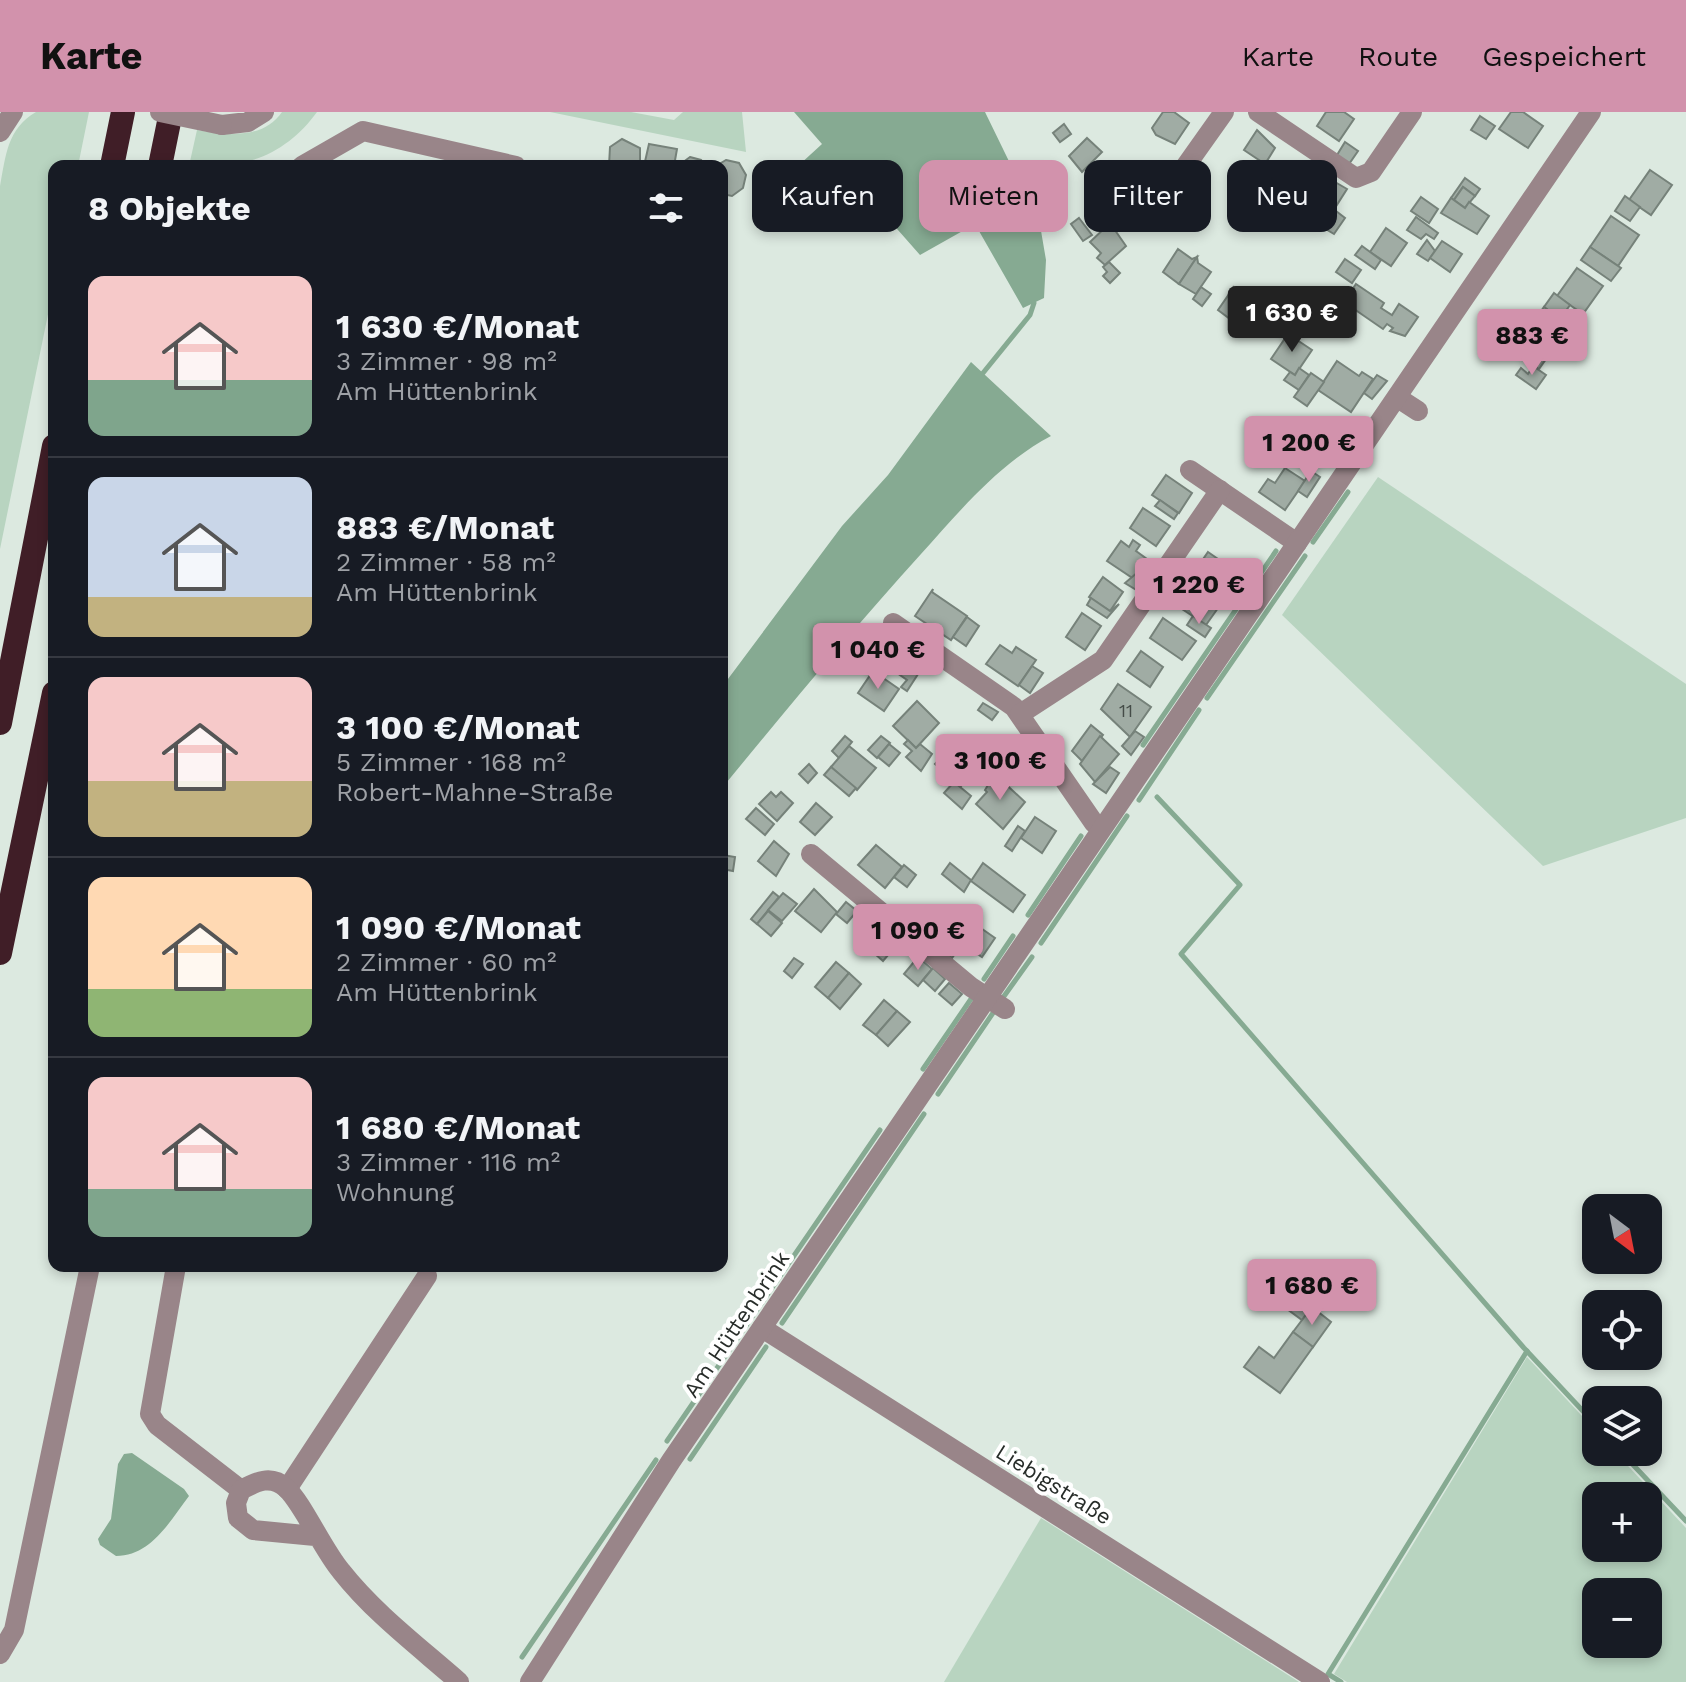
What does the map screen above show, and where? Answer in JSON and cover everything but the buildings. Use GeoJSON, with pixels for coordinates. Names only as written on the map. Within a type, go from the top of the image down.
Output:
{"type":"FeatureCollection","features":[{"type":"Feature","properties":{"kind":"highway"},"geometry":{"type":"LineString","coordinates":[[113,160],[123,112]]}},
{"type":"Feature","properties":{"kind":"highway"},"geometry":{"type":"LineString","coordinates":[[161,160],[171,112]]}},
{"type":"Feature","properties":{"kind":"highway"},"geometry":{"type":"LineString","coordinates":[[0,723],[48,477]]}},
{"type":"Feature","properties":{"kind":"highway"},"geometry":{"type":"LineString","coordinates":[[0,953],[48,722]]}},
{"type":"Feature","properties":{"kind":"street"},"geometry":{"type":"LineString","coordinates":[[0,132],[13,112]]}},
{"type":"Feature","properties":{"kind":"street"},"geometry":{"type":"LineString","coordinates":[[160,112],[222,125],[248,122],[264,112]]}},
{"type":"Feature","properties":{"kind":"street"},"geometry":{"type":"LineString","coordinates":[[1190,160],[1224,112]]}},
{"type":"Feature","properties":{"kind":"street"},"geometry":{"type":"LineString","coordinates":[[1258,112],[1356,178],[1371,172],[1412,112]]}},
{"type":"Feature","properties":{"kind":"street","name":"Am Hüttenbrink"},"geometry":{"type":"LineString","coordinates":[[530,1682],[601,1567],[762,1328],[932,1097],[996,1003],[1026,941],[1192,696],[1297,543],[1358,474],[1398,398],[1591,112]]}},
{"type":"Feature","properties":{"kind":"street"},"geometry":{"type":"LineString","coordinates":[[312,160],[363,131],[490,160]]}},
{"type":"Feature","properties":{"kind":"street"},"geometry":{"type":"LineString","coordinates":[[1398,398],[1418,411]]}},
{"type":"Feature","properties":{"kind":"street"},"geometry":{"type":"LineString","coordinates":[[1190,470],[1297,543]]}},
{"type":"Feature","properties":{"kind":"street"},"geometry":{"type":"LineString","coordinates":[[1020,714],[1103,660],[1220,490]]}},
{"type":"Feature","properties":{"kind":"street"},"geometry":{"type":"LineString","coordinates":[[893,623],[1020,714],[1094,823],[1102,828]]}},
{"type":"Feature","properties":{"kind":"street"},"geometry":{"type":"LineString","coordinates":[[1192,696],[1210,708]]}},
{"type":"Feature","properties":{"kind":"street"},"geometry":{"type":"LineString","coordinates":[[1122,800],[1140,811]]}},
{"type":"Feature","properties":{"kind":"street"},"geometry":{"type":"LineString","coordinates":[[811,854],[996,1003]]}},
{"type":"Feature","properties":{"kind":"street"},"geometry":{"type":"LineString","coordinates":[[1026,941],[1043,954]]}},
{"type":"Feature","properties":{"kind":"street"},"geometry":{"type":"LineString","coordinates":[[0,1654],[14,1630],[89,1272]]}},
{"type":"Feature","properties":{"kind":"street"},"geometry":{"type":"LineString","coordinates":[[175,1272],[150,1414],[157,1425],[241,1490]]}},
{"type":"Feature","properties":{"kind":"street"},"geometry":{"type":"LineString","coordinates":[[287,1489],[427,1276]]}},
{"type":"Feature","properties":{"kind":"street","name":"Liebigstraße"},"geometry":{"type":"LineString","coordinates":[[762,1328],[1320,1682]]}},
{"type":"Feature","properties":{"kind":"street"},"geometry":{"type":"LineString","coordinates":[[315,1536],[253,1530],[238,1518],[236,1503],[241,1490],[262,1480],[274,1480],[287,1489],[315,1536],[362,1597],[459,1682]]}},
{"type":"Feature","properties":{"kind":"shaded area"},"geometry":{"type":"Polygon","coordinates":[[[36,112],[89,112],[79,160],[48,160],[48,314],[0,549],[0,186],[9,144],[26,119],[36,112]]]}},
{"type":"Feature","properties":{"kind":"shaded area"},"geometry":{"type":"Polygon","coordinates":[[[282,112],[317,112],[296,136],[255,159],[190,160],[197,130],[243,133],[274,121],[282,112]]]}},
{"type":"Feature","properties":{"kind":"shaded area"},"geometry":{"type":"Polygon","coordinates":[[[550,112],[631,112],[674,120],[683,112],[742,112],[746,152],[550,112]]]}},
{"type":"Feature","properties":{"kind":"shaded area"},"geometry":{"type":"Polygon","coordinates":[[[794,112],[985,112],[1008,160],[919,160],[919,232],[961,232],[920,255],[900,232],[903,232],[903,160],[805,160],[822,144],[794,112]]]}},
{"type":"Feature","properties":{"kind":"shaded area"},"geometry":{"type":"Polygon","coordinates":[[[980,232],[1041,232],[1046,260],[1044,298],[1023,308],[980,232]]]}},
{"type":"Feature","properties":{"kind":"shaded area"},"geometry":{"type":"Polygon","coordinates":[[[971,362],[1051,436],[1014,460],[966,505],[895,583],[728,781],[728,679],[842,526],[888,475],[971,362]]]}},
{"type":"Feature","properties":{"kind":"shaded area"},"geometry":{"type":"Polygon","coordinates":[[[1378,477],[1686,684],[1686,818],[1543,866],[1282,615],[1378,477]]]}},
{"type":"Feature","properties":{"kind":"shaded area"},"geometry":{"type":"Polygon","coordinates":[[[1527,1357],[1582,1416],[1582,1466],[1628,1466],[1643,1482],[1582,1482],[1582,1562],[1662,1562],[1662,1502],[1686,1528],[1686,1682],[1347,1682],[1334,1674],[1527,1357]]]}},
{"type":"Feature","properties":{"kind":"shaded area"},"geometry":{"type":"Polygon","coordinates":[[[132,1453],[184,1489],[189,1496],[149,1544],[140,1550],[116,1556],[100,1545],[98,1539],[111,1519],[118,1464],[124,1454],[132,1453]]]}},
{"type":"Feature","properties":{"kind":"shaded area"},"geometry":{"type":"Polygon","coordinates":[[[1041,1518],[1299,1682],[944,1682],[1041,1518]]]}},
{"type":"Feature","properties":{"kind":"waterway"},"geometry":{"type":"LineString","coordinates":[[983,373],[1030,315],[1034,303]]}},
{"type":"Feature","properties":{"kind":"waterway"},"geometry":{"type":"LineString","coordinates":[[1313,542],[1348,492]]}},
{"type":"Feature","properties":{"kind":"waterway"},"geometry":{"type":"LineString","coordinates":[[1143,745],[1276,551]]}},
{"type":"Feature","properties":{"kind":"waterway"},"geometry":{"type":"LineString","coordinates":[[1207,698],[1305,556]]}},
{"type":"Feature","properties":{"kind":"waterway"},"geometry":{"type":"LineString","coordinates":[[1139,800],[1199,710]]}},
{"type":"Feature","properties":{"kind":"waterway"},"geometry":{"type":"LineString","coordinates":[[1157,797],[1240,885],[1181,954],[1524,1348],[1582,1410]]}},
{"type":"Feature","properties":{"kind":"waterway"},"geometry":{"type":"LineString","coordinates":[[1041,943],[1127,816]]}},
{"type":"Feature","properties":{"kind":"waterway"},"geometry":{"type":"LineString","coordinates":[[1028,915],[1081,836]]}},
{"type":"Feature","properties":{"kind":"waterway"},"geometry":{"type":"LineString","coordinates":[[984,979],[1013,936]]}},
{"type":"Feature","properties":{"kind":"waterway"},"geometry":{"type":"LineString","coordinates":[[1002,999],[1032,957]]}},
{"type":"Feature","properties":{"kind":"waterway"},"geometry":{"type":"LineString","coordinates":[[923,1069],[971,999]]}},
{"type":"Feature","properties":{"kind":"waterway"},"geometry":{"type":"LineString","coordinates":[[938,1094],[995,1010]]}},
{"type":"Feature","properties":{"kind":"waterway"},"geometry":{"type":"LineString","coordinates":[[782,1323],[924,1114]]}},
{"type":"Feature","properties":{"kind":"waterway"},"geometry":{"type":"LineString","coordinates":[[667,1441],[880,1130]]}},
{"type":"Feature","properties":{"kind":"waterway"},"geometry":{"type":"LineString","coordinates":[[690,1459],[766,1347]]}},
{"type":"Feature","properties":{"kind":"waterway"},"geometry":{"type":"LineString","coordinates":[[1341,1682],[1328,1674],[1527,1351]]}},
{"type":"Feature","properties":{"kind":"waterway"},"geometry":{"type":"LineString","coordinates":[[522,1657],[656,1460]]}},
{"type":"Feature","properties":{"kind":"waterway"},"geometry":{"type":"LineString","coordinates":[[1634,1466],[1686,1521]]}}]}
